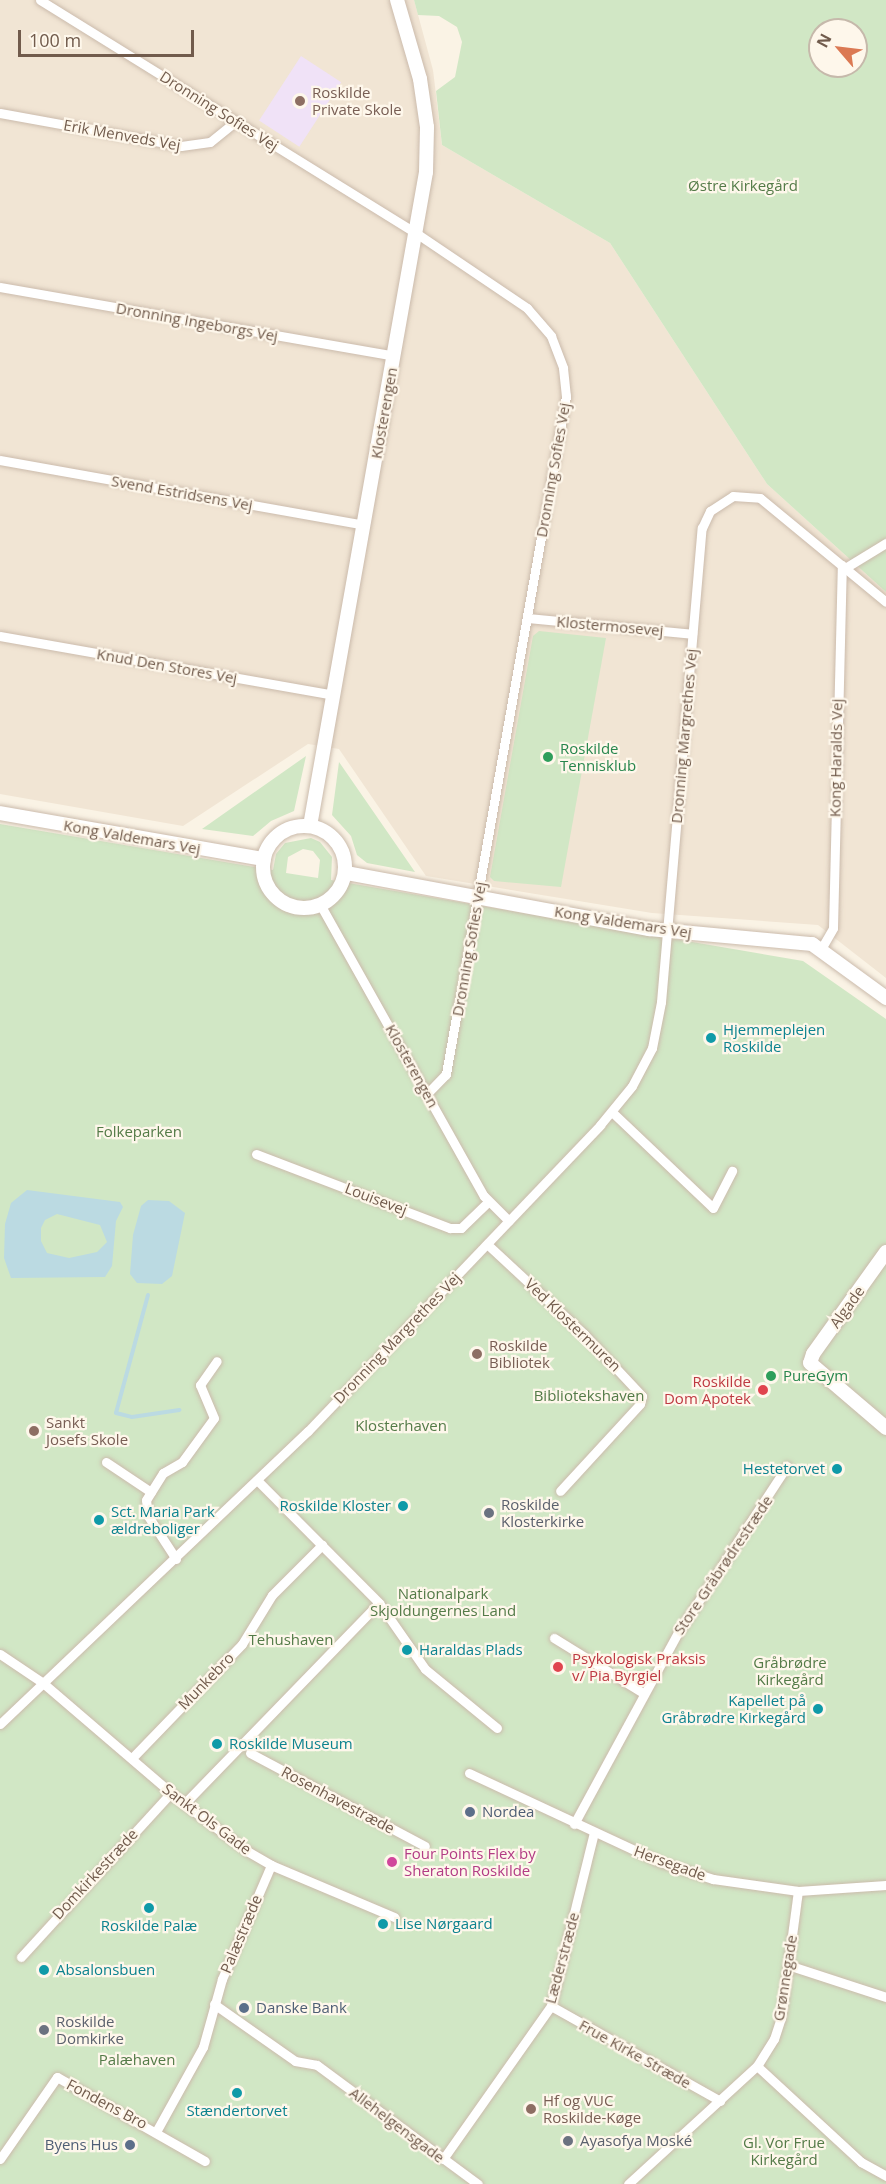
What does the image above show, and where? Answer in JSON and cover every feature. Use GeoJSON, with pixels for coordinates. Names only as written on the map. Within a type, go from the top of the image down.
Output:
{"type":"FeatureCollection","features":[{"type":"Feature","properties":{"kind":"main road","name":"Klosterengen"},"geometry":{"type":"LineString","coordinates":[[310,826],[426,172],[427,127],[420,80],[397,0]]}},
{"type":"Feature","properties":{"kind":"main road","name":"Kong Valdemars Vej"},"geometry":{"type":"LineString","coordinates":[[0,813],[264,860]]}},
{"type":"Feature","properties":{"kind":"main road"},"geometry":{"type":"LineString","coordinates":[[297,826],[310,826],[322,830],[341,848],[346,873],[338,892],[321,906],[301,908],[282,902],[266,883],[264,860],[275,838],[297,826]]}},
{"type":"Feature","properties":{"kind":"main road","name":"Kong Valdemars Vej"},"geometry":{"type":"LineString","coordinates":[[346,873],[668,931],[798,941],[821,949],[886,998]]}},
{"type":"Feature","properties":{"kind":"main road","name":"Algade"},"geometry":{"type":"LineString","coordinates":[[886,1252],[813,1354],[810,1363],[886,1428]]}},
{"type":"Feature","properties":{"kind":"street","name":"Dronning Sofies Vej"},"geometry":{"type":"LineString","coordinates":[[40,0],[416,233],[527,308],[551,336],[563,368],[566,396],[446,1074],[427,1094]]}},
{"type":"Feature","properties":{"kind":"street","name":"Erik Menveds Vej"},"geometry":{"type":"LineString","coordinates":[[0,113],[181,146],[210,142],[236,121]]}},
{"type":"Feature","properties":{"kind":"street","name":"Dronning Ingeborgs Vej"},"geometry":{"type":"LineString","coordinates":[[0,287],[394,356]]}},
{"type":"Feature","properties":{"kind":"street","name":"Svend Estridsens Vej"},"geometry":{"type":"LineString","coordinates":[[0,460],[364,525]]}},
{"type":"Feature","properties":{"kind":"street","name":"Dronning Margrethes Vej"},"geometry":{"type":"LineString","coordinates":[[0,1724],[258,1481],[509,1221],[612,1112],[632,1086],[652,1048],[660,1012],[702,528],[710,511],[724,499],[742,494],[760,498],[843,567]]}},
{"type":"Feature","properties":{"kind":"street"},"geometry":{"type":"LineString","coordinates":[[886,543],[843,567],[886,602]]}},
{"type":"Feature","properties":{"kind":"street","name":"Kong Haralds Vej"},"geometry":{"type":"LineString","coordinates":[[821,949],[833,928],[843,567]]}},
{"type":"Feature","properties":{"kind":"street","name":"Klostermosevej"},"geometry":{"type":"LineString","coordinates":[[527,618],[692,634]]}},
{"type":"Feature","properties":{"kind":"street","name":"Knud Den Stores Vej"},"geometry":{"type":"LineString","coordinates":[[0,636],[333,695]]}},
{"type":"Feature","properties":{"kind":"street","name":"Klosterengen"},"geometry":{"type":"LineString","coordinates":[[321,906],[488,1202],[509,1221]]}},
{"type":"Feature","properties":{"kind":"street"},"geometry":{"type":"LineString","coordinates":[[612,1112],[713,1208],[732,1171]]}},
{"type":"Feature","properties":{"kind":"street","name":"Louisevej"},"geometry":{"type":"LineString","coordinates":[[256,1154],[450,1228],[461,1228],[488,1202]]}},
{"type":"Feature","properties":{"kind":"street","name":"Ved Klostermuren"},"geometry":{"type":"LineString","coordinates":[[487,1244],[584,1334],[642,1396],[640,1404],[560,1491]]}},
{"type":"Feature","properties":{"kind":"street"},"geometry":{"type":"LineString","coordinates":[[176,1559],[148,1516],[146,1500],[163,1473],[182,1462],[214,1418],[200,1385],[217,1361]]}},
{"type":"Feature","properties":{"kind":"street"},"geometry":{"type":"LineString","coordinates":[[106,1462],[151,1492]]}},
{"type":"Feature","properties":{"kind":"street","name":"Store Gråbrødrestræde"},"geometry":{"type":"LineString","coordinates":[[574,1824],[643,1693],[712,1577],[787,1467]]}},
{"type":"Feature","properties":{"kind":"street"},"geometry":{"type":"LineString","coordinates":[[258,1481],[379,1603],[425,1669],[497,1728]]}},
{"type":"Feature","properties":{"kind":"street","name":"Munkebro"},"geometry":{"type":"LineString","coordinates":[[132,1758],[242,1644],[272,1596],[322,1545]]}},
{"type":"Feature","properties":{"kind":"street"},"geometry":{"type":"LineString","coordinates":[[184,1804],[379,1603]]}},
{"type":"Feature","properties":{"kind":"street"},"geometry":{"type":"LineString","coordinates":[[554,1638],[643,1693]]}},
{"type":"Feature","properties":{"kind":"street","name":"Sankt Ols Gade"},"geometry":{"type":"LineString","coordinates":[[0,1654],[43,1683],[184,1804],[271,1865],[394,1917]]}},
{"type":"Feature","properties":{"kind":"street","name":"Rosenhavestræde"},"geometry":{"type":"LineString","coordinates":[[250,1753],[425,1846]]}},
{"type":"Feature","properties":{"kind":"street","name":"Hersegade"},"geometry":{"type":"LineString","coordinates":[[469,1773],[574,1824],[678,1869],[726,1881],[798,1891],[886,1885]]}},
{"type":"Feature","properties":{"kind":"street","name":"Domkirkestræde"},"geometry":{"type":"LineString","coordinates":[[21,1957],[171,1793]]}},
{"type":"Feature","properties":{"kind":"street","name":"Læderstræde"},"geometry":{"type":"LineString","coordinates":[[443,2159],[551,2006],[594,1833]]}},
{"type":"Feature","properties":{"kind":"street","name":"Palæstræde"},"geometry":{"type":"LineString","coordinates":[[214,2004],[271,1865]]}},
{"type":"Feature","properties":{"kind":"street","name":"Grønnegade"},"geometry":{"type":"LineString","coordinates":[[628,2184],[757,2066],[774,2039],[781,2018],[798,1891]]}},
{"type":"Feature","properties":{"kind":"street"},"geometry":{"type":"LineString","coordinates":[[788,1965],[886,1997]]}},
{"type":"Feature","properties":{"kind":"street"},"geometry":{"type":"LineString","coordinates":[[205,2161],[157,2130],[203,2047],[214,2004]]}},
{"type":"Feature","properties":{"kind":"street","name":"Allehelgensgade"},"geometry":{"type":"LineString","coordinates":[[214,2004],[295,2061],[317,2065],[477,2184]]}},
{"type":"Feature","properties":{"kind":"street","name":"Frue Kirke Stræde"},"geometry":{"type":"LineString","coordinates":[[551,2006],[720,2101]]}},
{"type":"Feature","properties":{"kind":"street"},"geometry":{"type":"LineString","coordinates":[[757,2066],[861,2162],[886,2176]]}},
{"type":"Feature","properties":{"kind":"street","name":"Fondens Bro"},"geometry":{"type":"LineString","coordinates":[[0,2159],[57,2077],[157,2130]]}},
{"type":"Feature","properties":{"kind":"shaded area"},"geometry":{"type":"Polygon","coordinates":[[[0,0],[414,0],[433,70],[442,145],[610,243],[767,484],[886,592],[886,978],[818,925],[652,913],[426,876],[339,749],[308,744],[183,826],[0,794],[0,0]]]}},
{"type":"Feature","properties":{"kind":"shaded area","name":"Roskilde Private Skole"},"geometry":{"type":"Polygon","coordinates":[[[301,56],[341,82],[299,147],[259,121],[301,56]]]}},
{"type":"Feature","properties":{"kind":"green space","name":"Østre Kirkegård"},"geometry":{"type":"Polygon","coordinates":[[[414,0],[886,0],[886,592],[767,484],[610,243],[442,145],[436,91],[455,77],[462,42],[457,27],[439,16],[418,15],[414,0]]]}},
{"type":"Feature","properties":{"kind":"green space","name":"Roskilde Tennisklub"},"geometry":{"type":"Polygon","coordinates":[[[539,631],[606,638],[561,887],[494,881],[490,877],[533,636],[539,631]]]}},
{"type":"Feature","properties":{"kind":"green space"},"geometry":{"type":"Polygon","coordinates":[[[306,756],[294,811],[271,821],[253,836],[202,829],[306,756]]]}},
{"type":"Feature","properties":{"kind":"green space"},"geometry":{"type":"Polygon","coordinates":[[[339,762],[415,872],[367,863],[357,855],[351,836],[332,815],[339,762]]]}},
{"type":"Feature","properties":{"kind":"green space","name":"Nationalpark Skjoldungernes Land"},"geometry":{"type":"Polygon","coordinates":[[[0,824],[273,870],[276,854],[285,843],[311,838],[320,842],[332,857],[331,880],[803,961],[886,1019],[886,2184],[0,2184],[0,824]],[[303,849],[288,857],[286,873],[318,878],[320,860],[313,851],[303,849]]]}},
{"type":"Feature","properties":{"kind":"water"},"geometry":{"type":"Polygon","coordinates":[[[27,1190],[120,1202],[123,1207],[116,1221],[112,1266],[105,1277],[11,1278],[4,1258],[5,1224],[11,1203],[27,1190]],[[57,1214],[45,1220],[41,1228],[41,1241],[47,1253],[69,1258],[97,1252],[107,1242],[100,1225],[57,1214]]]}},
{"type":"Feature","properties":{"kind":"water"},"geometry":{"type":"Polygon","coordinates":[[[148,1200],[169,1201],[185,1213],[172,1276],[162,1284],[137,1283],[130,1274],[133,1235],[141,1206],[148,1200]]]}},
{"type":"Feature","properties":{"kind":"waterway"},"geometry":{"type":"LineString","coordinates":[[148,1295],[116,1413],[132,1417],[179,1410]]}},
{"type":"Feature","properties":{"kind":"place","name":"Roskilde Private Skole"},"geometry":{"type":"Point","coordinates":[300,101]}},
{"type":"Feature","properties":{"kind":"place","name":"Roskilde Tennisklub"},"geometry":{"type":"Point","coordinates":[548,757]}},
{"type":"Feature","properties":{"kind":"place","name":"Hjemmeplejen Roskilde"},"geometry":{"type":"Point","coordinates":[711,1038]}},
{"type":"Feature","properties":{"kind":"place","name":"Roskilde Bibliotek"},"geometry":{"type":"Point","coordinates":[477,1354]}},
{"type":"Feature","properties":{"kind":"place","name":"PureGym"},"geometry":{"type":"Point","coordinates":[771,1376]}},
{"type":"Feature","properties":{"kind":"place","name":"Roskilde Dom Apotek"},"geometry":{"type":"Point","coordinates":[763,1390]}},
{"type":"Feature","properties":{"kind":"place","name":"Sankt Josefs Skole"},"geometry":{"type":"Point","coordinates":[34,1431]}},
{"type":"Feature","properties":{"kind":"place","name":"Hestetorvet"},"geometry":{"type":"Point","coordinates":[837,1469]}},
{"type":"Feature","properties":{"kind":"place","name":"Roskilde Kloster"},"geometry":{"type":"Point","coordinates":[403,1506]}},
{"type":"Feature","properties":{"kind":"place","name":"Roskilde Klosterkirke"},"geometry":{"type":"Point","coordinates":[489,1513]}},
{"type":"Feature","properties":{"kind":"place","name":"Sct. Maria Park ældreboliger"},"geometry":{"type":"Point","coordinates":[99,1520]}},
{"type":"Feature","properties":{"kind":"place","name":"Haraldas Plads"},"geometry":{"type":"Point","coordinates":[407,1650]}},
{"type":"Feature","properties":{"kind":"place","name":"Psykologisk Praksis v/ Pia Byrgiel"},"geometry":{"type":"Point","coordinates":[558,1667]}},
{"type":"Feature","properties":{"kind":"place","name":"Kapellet på Gråbrødre Kirkegård"},"geometry":{"type":"Point","coordinates":[818,1709]}},
{"type":"Feature","properties":{"kind":"place","name":"Roskilde Museum"},"geometry":{"type":"Point","coordinates":[217,1744]}},
{"type":"Feature","properties":{"kind":"place","name":"Nordea"},"geometry":{"type":"Point","coordinates":[470,1812]}},
{"type":"Feature","properties":{"kind":"place","name":"Four Points Flex by Sheraton Roskilde"},"geometry":{"type":"Point","coordinates":[392,1862]}},
{"type":"Feature","properties":{"kind":"place","name":"Roskilde Palæ"},"geometry":{"type":"Point","coordinates":[149,1908]}},
{"type":"Feature","properties":{"kind":"place","name":"Lise Nørgaard"},"geometry":{"type":"Point","coordinates":[383,1924]}},
{"type":"Feature","properties":{"kind":"place","name":"Absalonsbuen"},"geometry":{"type":"Point","coordinates":[44,1970]}},
{"type":"Feature","properties":{"kind":"place","name":"Danske Bank"},"geometry":{"type":"Point","coordinates":[244,2008]}},
{"type":"Feature","properties":{"kind":"place","name":"Roskilde Domkirke"},"geometry":{"type":"Point","coordinates":[44,2030]}},
{"type":"Feature","properties":{"kind":"place","name":"Stændertorvet"},"geometry":{"type":"Point","coordinates":[237,2093]}},
{"type":"Feature","properties":{"kind":"place","name":"Hf og VUC Roskilde-Køge"},"geometry":{"type":"Point","coordinates":[531,2109]}},
{"type":"Feature","properties":{"kind":"place","name":"Ayasofya Moské"},"geometry":{"type":"Point","coordinates":[568,2141]}},
{"type":"Feature","properties":{"kind":"place","name":"Byens Hus"},"geometry":{"type":"Point","coordinates":[130,2145]}},
{"type":"Feature","properties":{"kind":"park label","name":"Folkeparken"},"geometry":{"type":"Point","coordinates":[139,1132]}},
{"type":"Feature","properties":{"kind":"park label","name":"Bibliotekshaven"},"geometry":{"type":"Point","coordinates":[589,1396]}},
{"type":"Feature","properties":{"kind":"park label","name":"Klosterhaven"},"geometry":{"type":"Point","coordinates":[401,1426]}},
{"type":"Feature","properties":{"kind":"park label","name":"Tehushaven"},"geometry":{"type":"Point","coordinates":[291,1640]}},
{"type":"Feature","properties":{"kind":"park label","name":"Gråbrødre Kirkegård"},"geometry":{"type":"Point","coordinates":[790,1670]}},
{"type":"Feature","properties":{"kind":"park label","name":"Palæhaven"},"geometry":{"type":"Point","coordinates":[137,2060]}},
{"type":"Feature","properties":{"kind":"park label","name":"Gl. Vor Frue Kirkegård"},"geometry":{"type":"Point","coordinates":[784,2150]}}]}
